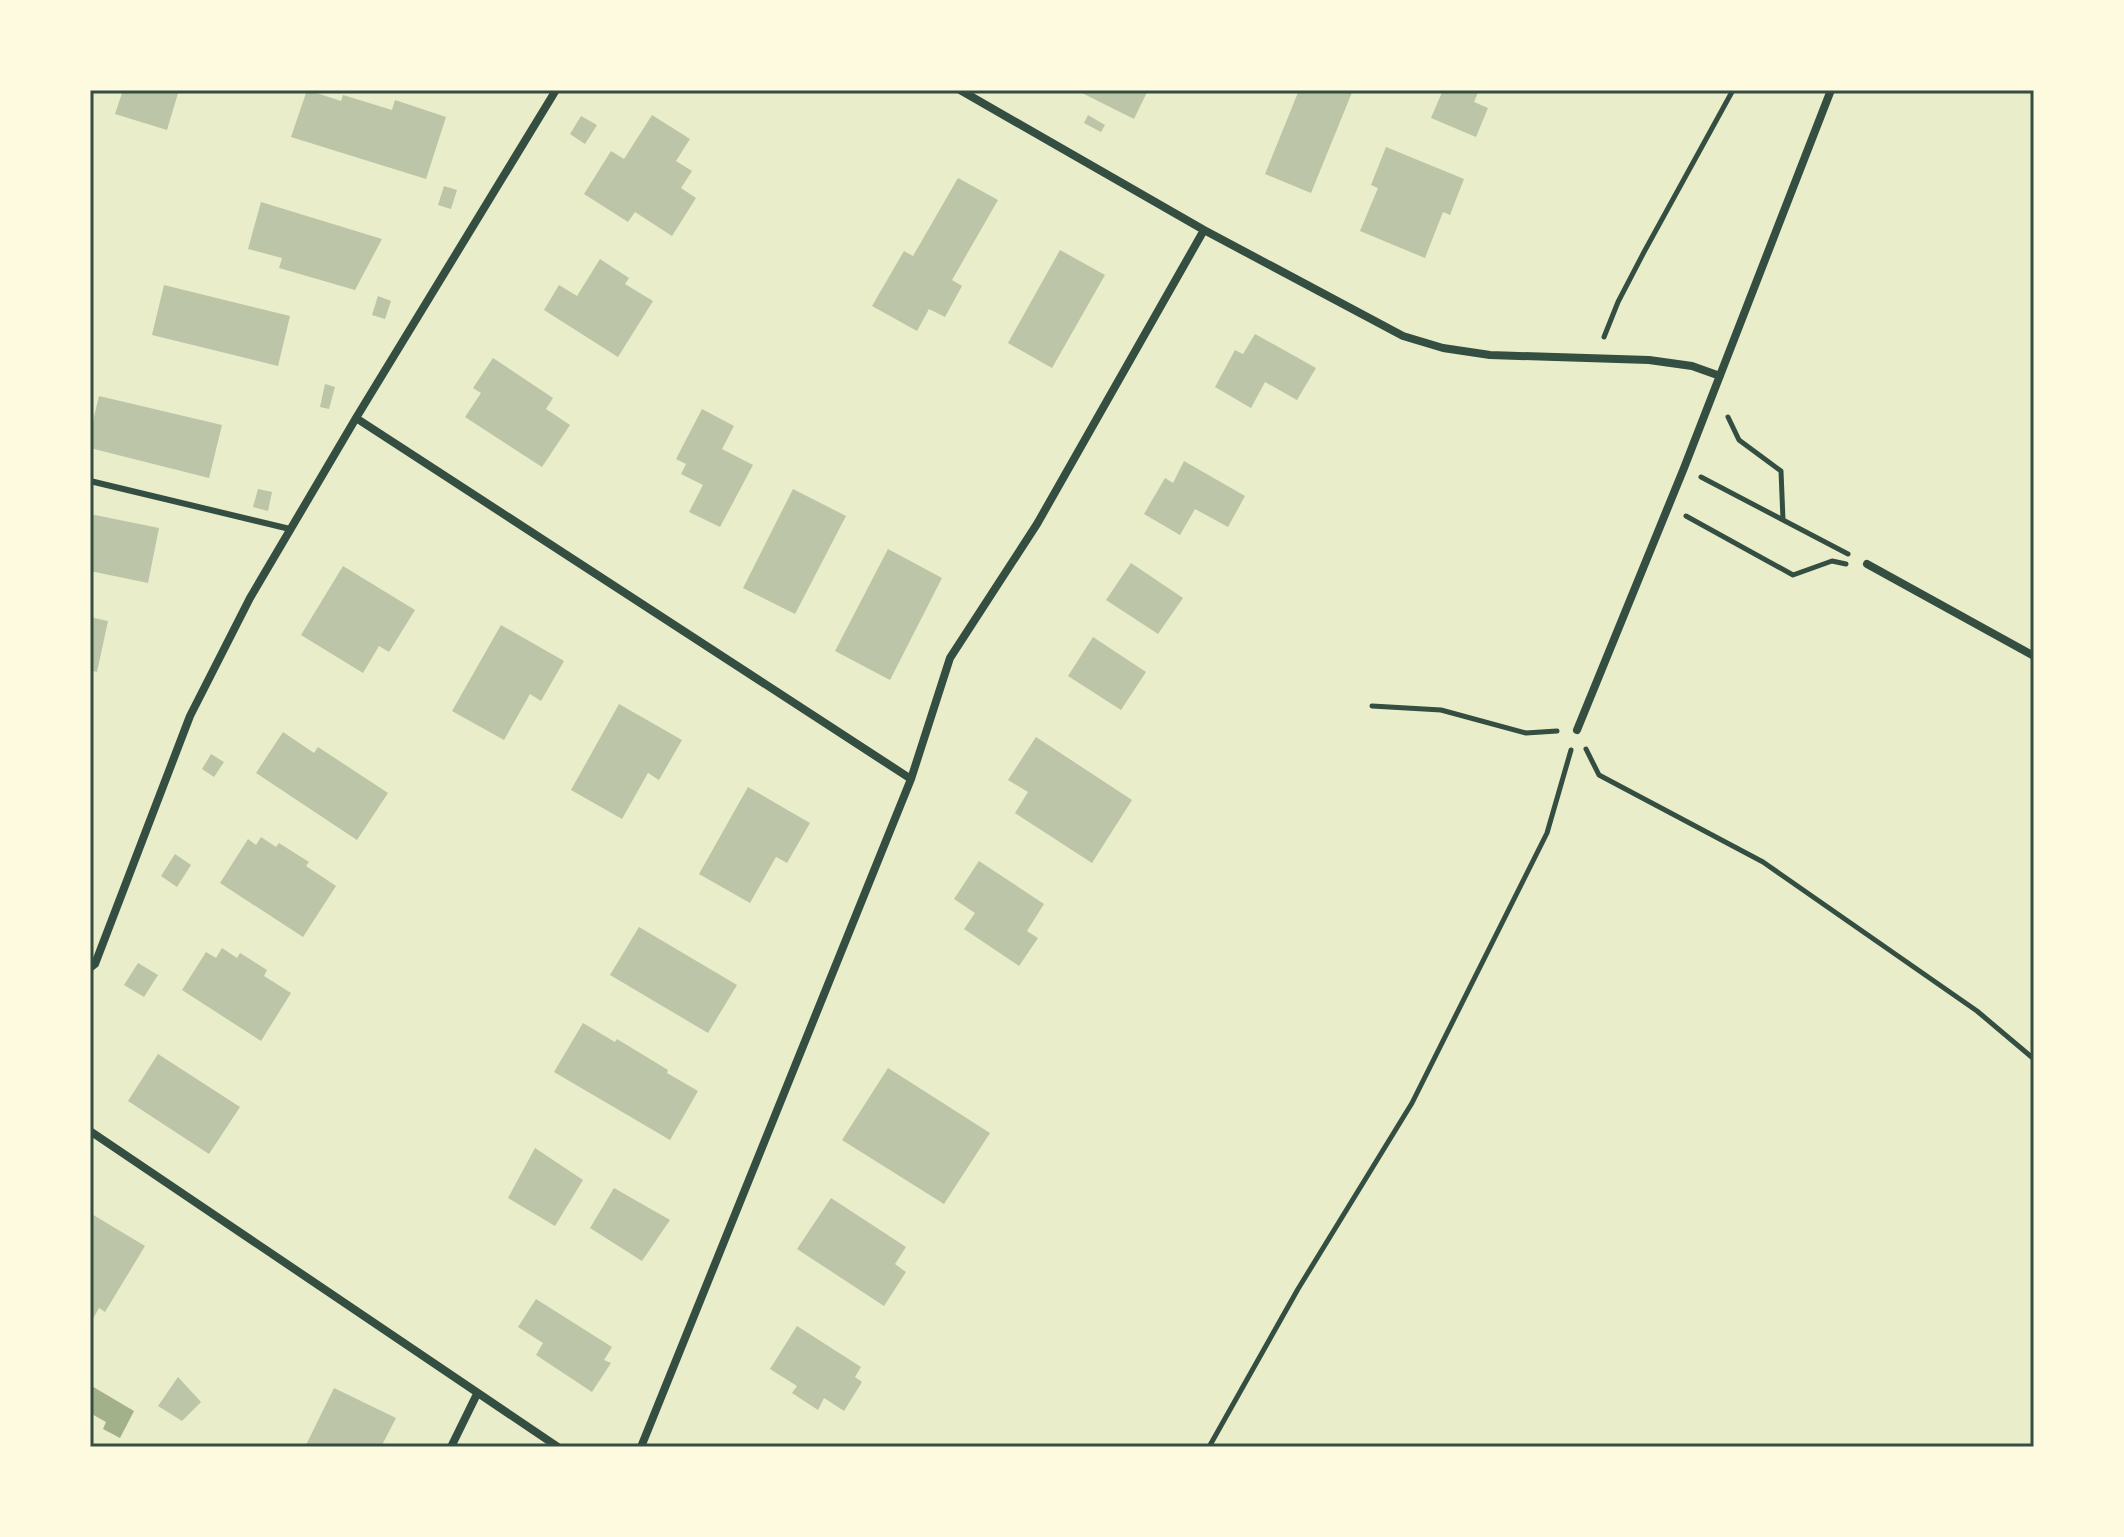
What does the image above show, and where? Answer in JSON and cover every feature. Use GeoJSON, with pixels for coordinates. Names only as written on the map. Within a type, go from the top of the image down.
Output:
{"type":"FeatureCollection","features":[{"type":"Feature","properties":{"kind":"street"},"geometry":{"type":"LineString","coordinates":[[90,968],[95,964],[190,716],[250,598],[556,90]]}},
{"type":"Feature","properties":{"kind":"street"},"geometry":{"type":"LineString","coordinates":[[960,90],[1204,230],[1403,336],[1443,348],[1490,355],[1649,360],[1692,366],[1720,376]]}},
{"type":"Feature","properties":{"kind":"street"},"geometry":{"type":"LineString","coordinates":[[1577,730],[1684,468],[1831,90]]}},
{"type":"Feature","properties":{"kind":"street"},"geometry":{"type":"LineString","coordinates":[[641,1447],[911,779],[950,658],[1037,524],[1204,230]]}},
{"type":"Feature","properties":{"kind":"street"},"geometry":{"type":"LineString","coordinates":[[356,418],[911,779]]}},
{"type":"Feature","properties":{"kind":"street"},"geometry":{"type":"LineString","coordinates":[[1867,564],[2034,656]]}},
{"type":"Feature","properties":{"kind":"street"},"geometry":{"type":"LineString","coordinates":[[90,1131],[558,1447]]}},
{"type":"Feature","properties":{"kind":"street"},"geometry":{"type":"LineString","coordinates":[[451,1447],[477,1394]]}},
{"type":"Feature","properties":{"kind":"lane"},"geometry":{"type":"LineString","coordinates":[[90,481],[290,529]]}},
{"type":"Feature","properties":{"kind":"path"},"geometry":{"type":"LineString","coordinates":[[1597,357],[1618,302],[1733,90]]}},
{"type":"Feature","properties":{"kind":"path"},"geometry":{"type":"LineString","coordinates":[[1715,389],[1739,440],[1781,471],[1783,520]]}},
{"type":"Feature","properties":{"kind":"path"},"geometry":{"type":"LineString","coordinates":[[1684,468],[1867,564]]}},
{"type":"Feature","properties":{"kind":"path"},"geometry":{"type":"LineString","coordinates":[[1667,506],[1793,575],[1832,561],[1849,565],[1867,564]]}},
{"type":"Feature","properties":{"kind":"path"},"geometry":{"type":"LineString","coordinates":[[1372,706],[1441,710],[1526,733],[1577,730]]}},
{"type":"Feature","properties":{"kind":"path"},"geometry":{"type":"LineString","coordinates":[[1577,730],[1599,775],[1763,862],[1977,1011],[2034,1059]]}},
{"type":"Feature","properties":{"kind":"path"},"geometry":{"type":"LineString","coordinates":[[1209,1447],[1298,1289],[1412,1103],[1547,833],[1577,730]]}},
{"type":"Feature","properties":{"kind":"shaded area"},"geometry":{"type":"Polygon","coordinates":[[[90,1385],[134,1411],[120,1438],[103,1429],[106,1422],[90,1413],[90,1385]]]}},
{"type":"Feature","properties":{"kind":"building"},"geometry":{"type":"Polygon","coordinates":[[[123,90],[179,90],[167,130],[115,114],[123,90]]]}},
{"type":"Feature","properties":{"kind":"building"},"geometry":{"type":"Polygon","coordinates":[[[307,90],[341,101],[343,95],[392,110],[395,100],[446,117],[426,179],[291,137],[307,90]]]}},
{"type":"Feature","properties":{"kind":"building"},"geometry":{"type":"Polygon","coordinates":[[[1076,90],[1148,90],[1134,119],[1076,90]]]}},
{"type":"Feature","properties":{"kind":"building"},"geometry":{"type":"Polygon","coordinates":[[[1299,90],[1353,90],[1311,193],[1265,174],[1299,90]]]}},
{"type":"Feature","properties":{"kind":"building"},"geometry":{"type":"Polygon","coordinates":[[[1443,90],[1452,93],[1454,90],[1479,90],[1474,102],[1488,108],[1476,137],[1431,118],[1443,90]]]}},
{"type":"Feature","properties":{"kind":"building"},"geometry":{"type":"Polygon","coordinates":[[[652,115],[690,139],[676,161],[692,171],[681,188],[696,198],[672,236],[635,212],[628,222],[584,194],[611,151],[624,159],[652,115]]]}},
{"type":"Feature","properties":{"kind":"building"},"geometry":{"type":"Polygon","coordinates":[[[1088,115],[1105,125],[1101,132],[1084,123],[1088,115]]]}},
{"type":"Feature","properties":{"kind":"building"},"geometry":{"type":"Polygon","coordinates":[[[581,116],[597,125],[585,144],[570,134],[581,116]]]}},
{"type":"Feature","properties":{"kind":"building"},"geometry":{"type":"Polygon","coordinates":[[[1386,147],[1464,179],[1450,215],[1443,212],[1425,258],[1360,231],[1378,188],[1371,185],[1386,147]]]}},
{"type":"Feature","properties":{"kind":"building"},"geometry":{"type":"Polygon","coordinates":[[[958,178],[998,200],[952,280],[962,286],[945,317],[929,309],[917,331],[872,306],[904,251],[913,256],[958,178]]]}},
{"type":"Feature","properties":{"kind":"building"},"geometry":{"type":"Polygon","coordinates":[[[444,186],[457,190],[451,209],[438,205],[444,186]]]}},
{"type":"Feature","properties":{"kind":"building"},"geometry":{"type":"Polygon","coordinates":[[[261,202],[382,239],[355,290],[279,268],[282,258],[248,249],[261,202]]]}},
{"type":"Feature","properties":{"kind":"building"},"geometry":{"type":"Polygon","coordinates":[[[1060,250],[1105,275],[1052,368],[1008,343],[1060,250]]]}},
{"type":"Feature","properties":{"kind":"building"},"geometry":{"type":"Polygon","coordinates":[[[600,259],[629,278],[625,284],[653,301],[618,357],[544,310],[559,285],[577,296],[600,259]]]}},
{"type":"Feature","properties":{"kind":"building"},"geometry":{"type":"Polygon","coordinates":[[[164,285],[290,316],[278,366],[152,335],[164,285]]]}},
{"type":"Feature","properties":{"kind":"building"},"geometry":{"type":"Polygon","coordinates":[[[378,296],[391,301],[385,319],[372,315],[378,296]]]}},
{"type":"Feature","properties":{"kind":"building"},"geometry":{"type":"Polygon","coordinates":[[[1255,334],[1316,368],[1297,400],[1265,382],[1251,408],[1215,387],[1235,350],[1243,354],[1255,334]]]}},
{"type":"Feature","properties":{"kind":"building"},"geometry":{"type":"Polygon","coordinates":[[[493,358],[553,398],[546,409],[570,425],[542,467],[465,417],[481,393],[473,388],[493,358]]]}},
{"type":"Feature","properties":{"kind":"building"},"geometry":{"type":"Polygon","coordinates":[[[325,384],[335,387],[329,409],[320,407],[325,384]]]}},
{"type":"Feature","properties":{"kind":"building"},"geometry":{"type":"Polygon","coordinates":[[[99,396],[222,425],[209,478],[90,448],[90,433],[99,396]]]}},
{"type":"Feature","properties":{"kind":"building"},"geometry":{"type":"Polygon","coordinates":[[[702,409],[734,426],[722,449],[753,465],[720,527],[689,512],[703,485],[681,474],[686,464],[676,459],[702,409]]]}},
{"type":"Feature","properties":{"kind":"building"},"geometry":{"type":"Polygon","coordinates":[[[1184,461],[1245,496],[1228,527],[1195,509],[1180,535],[1144,514],[1165,478],[1173,483],[1184,461]]]}},
{"type":"Feature","properties":{"kind":"building"},"geometry":{"type":"Polygon","coordinates":[[[258,489],[272,492],[268,511],[253,507],[258,489]]]}},
{"type":"Feature","properties":{"kind":"building"},"geometry":{"type":"Polygon","coordinates":[[[793,489],[846,516],[795,614],[743,588],[793,489]]]}},
{"type":"Feature","properties":{"kind":"building"},"geometry":{"type":"Polygon","coordinates":[[[90,514],[159,528],[148,583],[90,571],[90,514]]]}},
{"type":"Feature","properties":{"kind":"building"},"geometry":{"type":"Polygon","coordinates":[[[888,549],[942,578],[890,680],[835,651],[888,549]]]}},
{"type":"Feature","properties":{"kind":"building"},"geometry":{"type":"Polygon","coordinates":[[[1131,563],[1183,598],[1158,634],[1106,600],[1131,563]]]}},
{"type":"Feature","properties":{"kind":"building"},"geometry":{"type":"Polygon","coordinates":[[[343,566],[415,610],[389,652],[379,646],[363,673],[301,635],[343,566]]]}},
{"type":"Feature","properties":{"kind":"building"},"geometry":{"type":"Polygon","coordinates":[[[90,617],[108,621],[97,672],[90,670],[90,617]]]}},
{"type":"Feature","properties":{"kind":"building"},"geometry":{"type":"Polygon","coordinates":[[[501,625],[564,661],[541,701],[530,694],[504,740],[452,711],[501,625]]]}},
{"type":"Feature","properties":{"kind":"building"},"geometry":{"type":"Polygon","coordinates":[[[1093,637],[1146,672],[1121,710],[1068,676],[1093,637]]]}},
{"type":"Feature","properties":{"kind":"building"},"geometry":{"type":"Polygon","coordinates":[[[619,704],[682,740],[659,780],[648,773],[622,819],[571,790],[619,704]]]}},
{"type":"Feature","properties":{"kind":"building"},"geometry":{"type":"Polygon","coordinates":[[[283,732],[314,753],[318,747],[388,793],[357,840],[256,773],[283,732]]]}},
{"type":"Feature","properties":{"kind":"building"},"geometry":{"type":"Polygon","coordinates":[[[1036,737],[1132,800],[1092,863],[1015,813],[1028,792],[1008,780],[1036,737]]]}},
{"type":"Feature","properties":{"kind":"building"},"geometry":{"type":"Polygon","coordinates":[[[211,754],[224,762],[214,777],[202,769],[211,754]]]}},
{"type":"Feature","properties":{"kind":"building"},"geometry":{"type":"Polygon","coordinates":[[[748,787],[810,823],[787,863],[776,857],[750,903],[699,874],[748,787]]]}},
{"type":"Feature","properties":{"kind":"building"},"geometry":{"type":"Polygon","coordinates":[[[261,837],[276,847],[279,843],[309,862],[306,866],[336,886],[303,937],[220,883],[248,839],[256,845],[261,837]]]}},
{"type":"Feature","properties":{"kind":"building"},"geometry":{"type":"Polygon","coordinates":[[[175,854],[191,865],[177,887],[161,876],[175,854]]]}},
{"type":"Feature","properties":{"kind":"building"},"geometry":{"type":"Polygon","coordinates":[[[979,861],[1044,904],[1027,931],[1038,938],[1019,966],[964,929],[975,913],[954,899],[979,861]]]}},
{"type":"Feature","properties":{"kind":"building"},"geometry":{"type":"Polygon","coordinates":[[[639,927],[737,985],[708,1033],[610,975],[639,927]]]}},
{"type":"Feature","properties":{"kind":"building"},"geometry":{"type":"Polygon","coordinates":[[[222,948],[237,958],[240,953],[267,970],[264,976],[291,993],[261,1041],[182,990],[206,952],[216,958],[222,948]]]}},
{"type":"Feature","properties":{"kind":"building"},"geometry":{"type":"Polygon","coordinates":[[[138,963],[158,975],[144,997],[124,985],[138,963]]]}},
{"type":"Feature","properties":{"kind":"building"},"geometry":{"type":"Polygon","coordinates":[[[583,1023],[615,1042],[617,1039],[698,1091],[670,1140],[554,1072],[583,1023]]]}},
{"type":"Feature","properties":{"kind":"building"},"geometry":{"type":"Polygon","coordinates":[[[158,1054],[240,1107],[209,1154],[128,1101],[158,1054]]]}},
{"type":"Feature","properties":{"kind":"building"},"geometry":{"type":"Polygon","coordinates":[[[888,1068],[990,1133],[944,1204],[842,1140],[888,1068]]]}},
{"type":"Feature","properties":{"kind":"building"},"geometry":{"type":"Polygon","coordinates":[[[535,1148],[583,1180],[555,1226],[508,1198],[535,1148]]]}},
{"type":"Feature","properties":{"kind":"building"},"geometry":{"type":"Polygon","coordinates":[[[614,1188],[670,1220],[642,1261],[590,1228],[614,1188]]]}},
{"type":"Feature","properties":{"kind":"building"},"geometry":{"type":"Polygon","coordinates":[[[831,1198],[906,1247],[895,1264],[906,1272],[884,1306],[797,1249],[831,1198]]]}},
{"type":"Feature","properties":{"kind":"building"},"geometry":{"type":"Polygon","coordinates":[[[90,1213],[145,1246],[105,1312],[99,1308],[90,1324],[90,1213]]]}},
{"type":"Feature","properties":{"kind":"building"},"geometry":{"type":"Polygon","coordinates":[[[536,1299],[612,1347],[604,1360],[611,1363],[592,1392],[536,1355],[543,1343],[518,1327],[536,1299]]]}},
{"type":"Feature","properties":{"kind":"building"},"geometry":{"type":"Polygon","coordinates":[[[797,1326],[861,1367],[855,1377],[862,1382],[844,1411],[824,1398],[818,1410],[792,1393],[797,1386],[770,1369],[797,1326]]]}},
{"type":"Feature","properties":{"kind":"building"},"geometry":{"type":"Polygon","coordinates":[[[178,1377],[201,1402],[182,1421],[158,1406],[178,1377]]]}},
{"type":"Feature","properties":{"kind":"building"},"geometry":{"type":"Polygon","coordinates":[[[334,1388],[396,1418],[381,1447],[305,1447],[334,1388]]]}}]}
